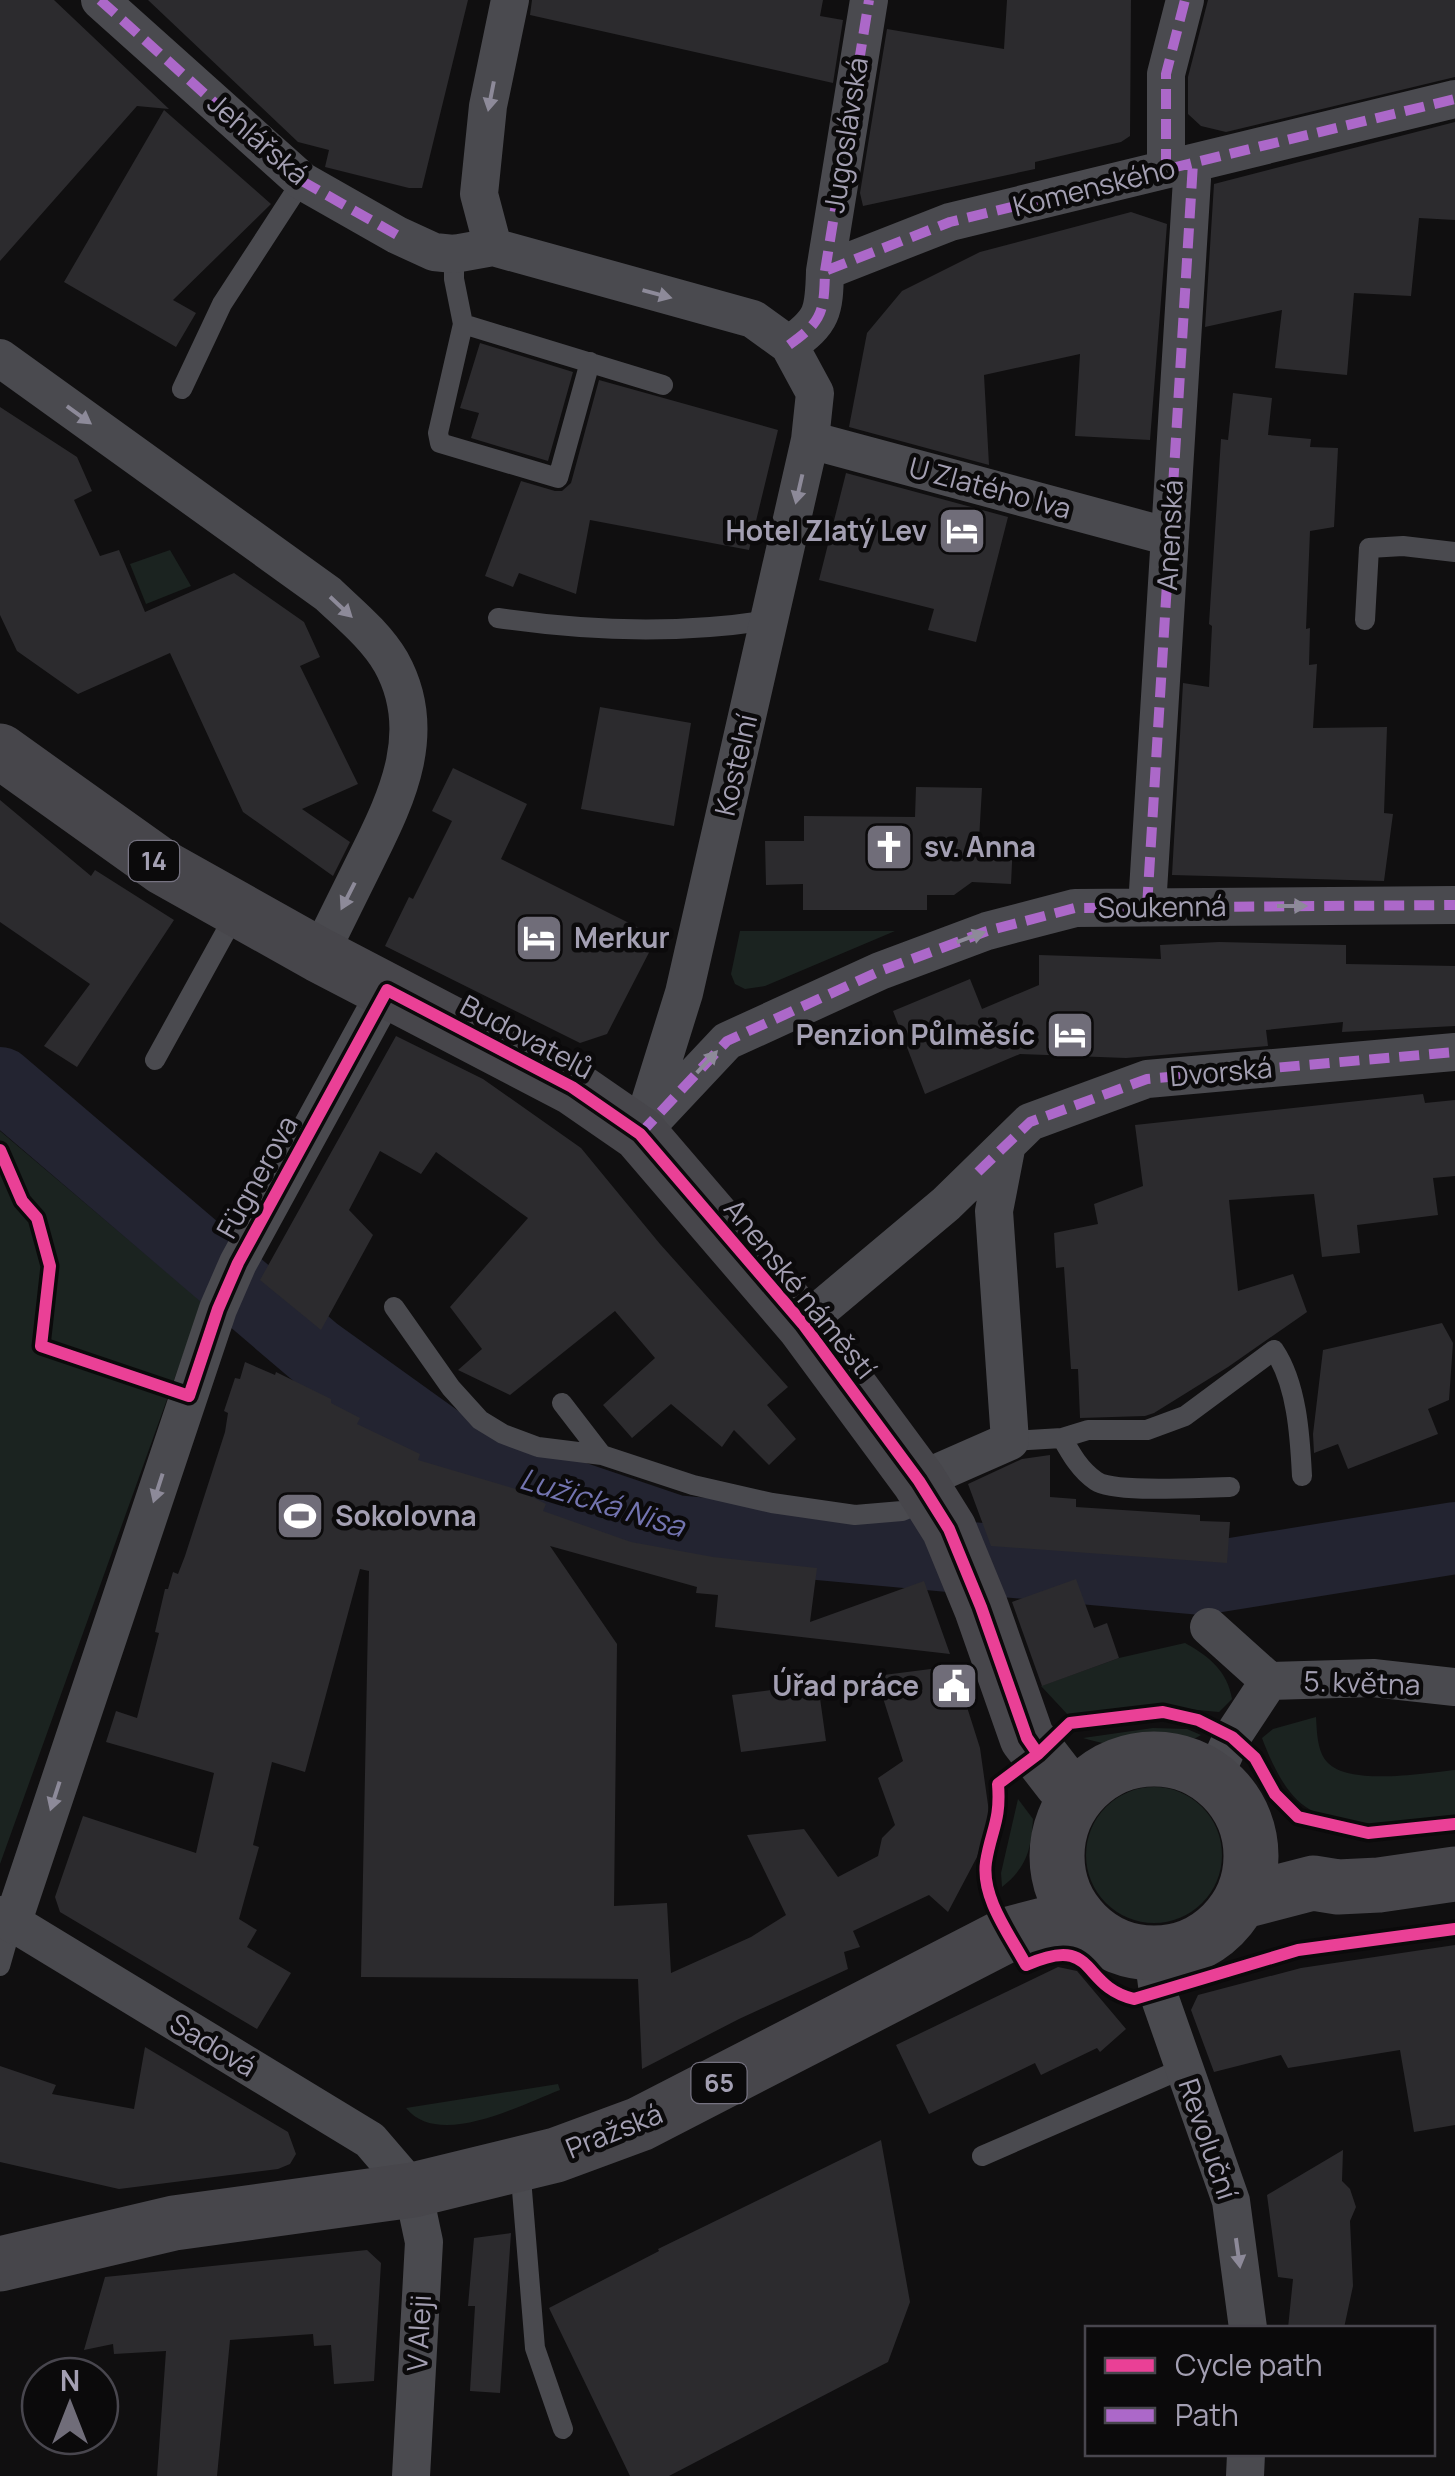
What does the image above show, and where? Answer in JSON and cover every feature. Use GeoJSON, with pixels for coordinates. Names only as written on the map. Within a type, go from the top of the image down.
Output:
{"type":"FeatureCollection","features":[{"type":"Feature","properties":{"kind":"main road","name":"Budovatelů"},"geometry":{"type":"LineString","coordinates":[[0,750],[164,868],[318,955],[572,1087],[640,1134]]}},
{"type":"Feature","properties":{"kind":"main road","name":"Anenské náměstí"},"geometry":{"type":"LineString","coordinates":[[640,1134],[803,1324],[933,1503]]}},
{"type":"Feature","properties":{"kind":"main road","name":"14"},"geometry":{"type":"LineString","coordinates":[[933,1503],[981,1607],[1027,1738],[1038,1754],[1090,1785]]}},
{"type":"Feature","properties":{"kind":"main road"},"geometry":{"type":"LineString","coordinates":[[1151,1759],[1184,1764],[1213,1780],[1242,1814],[1250,1843],[1250,1873],[1240,1902],[1210,1936],[1183,1948],[1153,1953],[1104,1939],[1070,1900],[1058,1866],[1060,1830],[1090,1785],[1118,1766],[1151,1759]]}},
{"type":"Feature","properties":{"kind":"main road"},"geometry":{"type":"LineString","coordinates":[[1250,1843],[1313,1883],[1338,1888],[1455,1874]]}},
{"type":"Feature","properties":{"kind":"main road"},"geometry":{"type":"LineString","coordinates":[[1240,1902],[1313,1883]]}},
{"type":"Feature","properties":{"kind":"main road","name":"Pražská"},"geometry":{"type":"LineString","coordinates":[[0,2264],[174,2223],[412,2190],[556,2155],[640,2124],[1070,1900]]}},
{"type":"Feature","properties":{"kind":"main road","name":"Pražská"},"geometry":{"type":"LineString","coordinates":[[0,2226],[64,2221],[174,2223]]}},
{"type":"Feature","properties":{"kind":"street","name":"Jehlářská"},"geometry":{"type":"LineString","coordinates":[[100,0],[302,181],[396,235],[434,252],[454,254],[493,248]]}},
{"type":"Feature","properties":{"kind":"street"},"geometry":{"type":"LineString","coordinates":[[510,0],[488,106],[479,194],[493,248],[753,319],[789,344],[815,326],[824,304],[825,271]]}},
{"type":"Feature","properties":{"kind":"street","name":"Jugoslávská"},"geometry":{"type":"LineString","coordinates":[[825,271],[869,0]]}},
{"type":"Feature","properties":{"kind":"street","name":"Anenská"},"geometry":{"type":"LineString","coordinates":[[1148,907],[1170,537],[1180,166],[1166,74],[1185,0]]}},
{"type":"Feature","properties":{"kind":"street","name":"Komenského"},"geometry":{"type":"LineString","coordinates":[[825,271],[950,222],[1455,99]]}},
{"type":"Feature","properties":{"kind":"street","name":"Kostelní"},"geometry":{"type":"LineString","coordinates":[[640,1134],[684,993],[810,440],[815,393],[789,344]]}},
{"type":"Feature","properties":{"kind":"street"},"geometry":{"type":"LineString","coordinates":[[0,358],[328,594],[390,660],[404,691],[410,726],[406,766],[396,800],[318,955]]}},
{"type":"Feature","properties":{"kind":"street","name":"U Zlatého lva"},"geometry":{"type":"LineString","coordinates":[[810,440],[1170,537]]}},
{"type":"Feature","properties":{"kind":"street","name":"Soukenná"},"geometry":{"type":"LineString","coordinates":[[640,1134],[727,1040],[880,971],[987,931],[1075,908],[1455,905]]}},
{"type":"Feature","properties":{"kind":"street","name":"Fügnerova"},"geometry":{"type":"LineString","coordinates":[[6,1920],[218,1309],[238,1263],[387,990]]}},
{"type":"Feature","properties":{"kind":"street","name":"Dvorská"},"geometry":{"type":"LineString","coordinates":[[992,1160],[1030,1122],[1148,1078],[1455,1052]]}},
{"type":"Feature","properties":{"kind":"street"},"geometry":{"type":"LineString","coordinates":[[933,1503],[1010,1440],[992,1160]]}},
{"type":"Feature","properties":{"kind":"street","name":"Anenské náměstí"},"geometry":{"type":"LineString","coordinates":[[803,1324],[946,1204],[992,1160]]}},
{"type":"Feature","properties":{"kind":"street","name":"5. května"},"geometry":{"type":"LineString","coordinates":[[1209,1627],[1270,1681],[1373,1678],[1455,1688]]}},
{"type":"Feature","properties":{"kind":"street","name":"5. května"},"geometry":{"type":"LineString","coordinates":[[1213,1780],[1232,1737],[1270,1681]]}},
{"type":"Feature","properties":{"kind":"street","name":"Sadová"},"geometry":{"type":"LineString","coordinates":[[6,1920],[370,2140],[412,2190]]}},
{"type":"Feature","properties":{"kind":"street","name":"Revoluční"},"geometry":{"type":"LineString","coordinates":[[1153,1953],[1158,1993],[1231,2201],[1248,2326]]}},
{"type":"Feature","properties":{"kind":"street","name":"V Aleji"},"geometry":{"type":"LineString","coordinates":[[411,2476],[424,2242],[412,2190]]}},
{"type":"Feature","properties":{"kind":"lane"},"geometry":{"type":"LineString","coordinates":[[182,389],[222,304],[302,181]]}},
{"type":"Feature","properties":{"kind":"lane"},"geometry":{"type":"LineString","coordinates":[[454,254],[462,324],[438,433],[440,443],[558,478],[590,362]]}},
{"type":"Feature","properties":{"kind":"lane"},"geometry":{"type":"LineString","coordinates":[[462,324],[663,384]]}},
{"type":"Feature","properties":{"kind":"lane"},"geometry":{"type":"LineString","coordinates":[[1365,620],[1369,548],[1403,546],[1455,552]]}},
{"type":"Feature","properties":{"kind":"lane"},"geometry":{"type":"LineString","coordinates":[[498,618],[600,628],[769,620]]}},
{"type":"Feature","properties":{"kind":"lane"},"geometry":{"type":"LineString","coordinates":[[155,1060],[237,911]]}},
{"type":"Feature","properties":{"kind":"lane"},"geometry":{"type":"LineString","coordinates":[[394,1307],[451,1388],[480,1420],[538,1447],[602,1455],[693,1485],[772,1503],[855,1515],[933,1503]]}},
{"type":"Feature","properties":{"kind":"lane"},"geometry":{"type":"LineString","coordinates":[[1010,1440],[1062,1438],[1088,1430],[1147,1430],[1185,1416],[1274,1350],[1285,1366],[1300,1443],[1302,1476]]}},
{"type":"Feature","properties":{"kind":"lane"},"geometry":{"type":"LineString","coordinates":[[562,1403],[602,1455]]}},
{"type":"Feature","properties":{"kind":"lane"},"geometry":{"type":"LineString","coordinates":[[1062,1438],[1076,1464],[1099,1484],[1134,1488],[1230,1487]]}},
{"type":"Feature","properties":{"kind":"lane"},"geometry":{"type":"LineString","coordinates":[[0,1966],[6,1920]]}},
{"type":"Feature","properties":{"kind":"lane"},"geometry":{"type":"LineString","coordinates":[[982,2156],[1184,2068]]}},
{"type":"Feature","properties":{"kind":"lane"},"geometry":{"type":"LineString","coordinates":[[520,2164],[535,2348],[564,2428]]}},
{"type":"Feature","properties":{"kind":"shaded area"},"geometry":{"type":"Polygon","coordinates":[[[170,550],[191,586],[146,604],[130,564],[170,550]]]}},
{"type":"Feature","properties":{"kind":"shaded area"},"geometry":{"type":"Polygon","coordinates":[[[740,931],[895,931],[765,986],[745,989],[735,984],[731,974],[740,931]]]}},
{"type":"Feature","properties":{"kind":"shaded area"},"geometry":{"type":"Polygon","coordinates":[[[0,1131],[202,1302],[0,1864],[0,1131]]]}},
{"type":"Feature","properties":{"kind":"shaded area"},"geometry":{"type":"Polygon","coordinates":[[[1185,1643],[1209,1659],[1230,1689],[1232,1699],[1219,1712],[1154,1706],[1120,1709],[1082,1719],[1069,1716],[1041,1686],[1119,1658],[1185,1643]]]}},
{"type":"Feature","properties":{"kind":"shaded area"},"geometry":{"type":"Polygon","coordinates":[[[1316,1717],[1322,1753],[1339,1770],[1389,1776],[1455,1770],[1455,1816],[1381,1825],[1343,1822],[1309,1809],[1280,1778],[1262,1738],[1273,1729],[1316,1717]]]}},
{"type":"Feature","properties":{"kind":"shaded area"},"geometry":{"type":"Polygon","coordinates":[[[1153,1728],[1187,1729],[1201,1735],[1175,1744],[1143,1747],[1083,1738],[1153,1728]]]}},
{"type":"Feature","properties":{"kind":"shaded area"},"geometry":{"type":"Polygon","coordinates":[[[1154,1787],[1180,1793],[1202,1807],[1216,1829],[1222,1855],[1216,1881],[1202,1903],[1180,1917],[1154,1923],[1128,1917],[1106,1903],[1092,1881],[1086,1855],[1092,1829],[1106,1807],[1128,1793],[1154,1787]]]}},
{"type":"Feature","properties":{"kind":"shaded area"},"geometry":{"type":"Polygon","coordinates":[[[1018,1799],[1033,1819],[1031,1840],[1022,1865],[1002,1887],[1001,1873],[1018,1799]]]}},
{"type":"Feature","properties":{"kind":"shaded area"},"geometry":{"type":"Polygon","coordinates":[[[558,2084],[560,2090],[524,2105],[459,2124],[438,2125],[420,2120],[406,2108],[558,2084]]]}},
{"type":"Feature","properties":{"kind":"building"},"geometry":{"type":"Polygon","coordinates":[[[0,0],[54,0],[169,109],[137,106],[0,261],[0,0]]]}},
{"type":"Feature","properties":{"kind":"building"},"geometry":{"type":"Polygon","coordinates":[[[148,0],[468,0],[422,188],[325,167],[329,150],[298,142],[148,0]]]}},
{"type":"Feature","properties":{"kind":"building"},"geometry":{"type":"Polygon","coordinates":[[[532,0],[823,0],[820,16],[843,20],[833,83],[530,15],[532,0]]]}},
{"type":"Feature","properties":{"kind":"building"},"geometry":{"type":"Polygon","coordinates":[[[1007,0],[1131,0],[1130,136],[1121,142],[1035,162],[1035,169],[863,206],[860,193],[887,29],[1004,49],[1007,0]]]}},
{"type":"Feature","properties":{"kind":"building"},"geometry":{"type":"Polygon","coordinates":[[[1208,0],[1455,0],[1455,77],[1226,132],[1201,126],[1188,114],[1188,77],[1208,0]]]}},
{"type":"Feature","properties":{"kind":"building"},"geometry":{"type":"Polygon","coordinates":[[[164,110],[271,204],[173,300],[196,313],[176,347],[64,282],[164,110]]]}},
{"type":"Feature","properties":{"kind":"building"},"geometry":{"type":"Polygon","coordinates":[[[1455,122],[1455,220],[1419,218],[1411,296],[1354,293],[1347,375],[1275,368],[1282,310],[1205,327],[1214,184],[1455,122]]]}},
{"type":"Feature","properties":{"kind":"building"},"geometry":{"type":"Polygon","coordinates":[[[1131,212],[1167,224],[1150,440],[1075,436],[1080,354],[984,375],[989,465],[849,427],[867,333],[902,291],[980,252],[1131,212]]]}},
{"type":"Feature","properties":{"kind":"building"},"geometry":{"type":"Polygon","coordinates":[[[480,343],[573,372],[548,461],[471,438],[479,413],[460,408],[480,343]]]}},
{"type":"Feature","properties":{"kind":"building"},"geometry":{"type":"Polygon","coordinates":[[[599,380],[778,430],[749,550],[590,520],[576,594],[519,573],[513,587],[485,576],[521,481],[555,491],[562,491],[571,483],[599,380]]]}},
{"type":"Feature","properties":{"kind":"building"},"geometry":{"type":"Polygon","coordinates":[[[1233,393],[1272,398],[1268,435],[1311,439],[1310,447],[1338,448],[1334,527],[1310,531],[1306,629],[1310,628],[1309,665],[1317,664],[1313,728],[1387,727],[1384,813],[1393,814],[1384,881],[1172,875],[1183,683],[1209,687],[1209,624],[1221,439],[1228,440],[1233,393]]]}},
{"type":"Feature","properties":{"kind":"building"},"geometry":{"type":"Polygon","coordinates":[[[0,407],[77,457],[92,491],[74,500],[100,556],[119,550],[145,612],[234,573],[304,622],[320,657],[300,666],[358,784],[302,809],[350,842],[333,876],[243,812],[170,653],[78,694],[17,651],[0,615],[0,407]]]}},
{"type":"Feature","properties":{"kind":"building"},"geometry":{"type":"Polygon","coordinates":[[[846,473],[1008,517],[976,642],[928,630],[934,609],[819,580],[846,473]]]}},
{"type":"Feature","properties":{"kind":"building"},"geometry":{"type":"Polygon","coordinates":[[[600,707],[691,723],[674,826],[581,809],[600,707]]]}},
{"type":"Feature","properties":{"kind":"building"},"geometry":{"type":"Polygon","coordinates":[[[453,768],[527,804],[501,859],[657,937],[607,1034],[580,1043],[385,946],[452,821],[432,811],[453,768]]]}},
{"type":"Feature","properties":{"kind":"building","name":"sv. Anna"},"geometry":{"type":"Polygon","coordinates":[[[916,787],[982,788],[979,840],[1013,842],[1011,884],[972,882],[954,895],[927,895],[927,910],[803,910],[803,884],[766,885],[765,841],[804,841],[804,816],[915,817],[916,787]]]}},
{"type":"Feature","properties":{"kind":"building"},"geometry":{"type":"Polygon","coordinates":[[[0,800],[91,876],[95,870],[174,920],[77,1067],[44,1046],[90,984],[0,922],[0,800]]]}},
{"type":"Feature","properties":{"kind":"building"},"geometry":{"type":"Polygon","coordinates":[[[1160,945],[1346,945],[1346,964],[1455,966],[1455,1026],[1342,1032],[1343,1022],[1266,1030],[1268,1046],[1126,1058],[1020,1054],[925,1094],[893,1011],[970,979],[982,1009],[1039,985],[1039,955],[1161,959],[1160,945]]]}},
{"type":"Feature","properties":{"kind":"building"},"geometry":{"type":"Polygon","coordinates":[[[396,1036],[483,1079],[581,1148],[660,1244],[788,1387],[767,1405],[796,1439],[769,1465],[734,1430],[722,1447],[671,1404],[632,1438],[603,1405],[655,1358],[615,1311],[510,1395],[458,1370],[482,1349],[450,1307],[528,1218],[436,1152],[421,1174],[380,1151],[349,1210],[373,1235],[321,1330],[260,1280],[396,1036]]]}},
{"type":"Feature","properties":{"kind":"building"},"geometry":{"type":"Polygon","coordinates":[[[1423,1094],[1425,1103],[1455,1100],[1455,1176],[1433,1178],[1438,1215],[1357,1225],[1360,1253],[1322,1257],[1314,1194],[1229,1200],[1238,1291],[1293,1274],[1307,1312],[1154,1413],[1080,1418],[1078,1369],[1071,1369],[1064,1267],[1056,1268],[1054,1233],[1098,1224],[1094,1204],[1143,1186],[1135,1125],[1423,1094]]]}},
{"type":"Feature","properties":{"kind":"building"},"geometry":{"type":"Polygon","coordinates":[[[1442,1323],[1453,1343],[1449,1400],[1428,1409],[1438,1434],[1348,1469],[1338,1444],[1314,1453],[1323,1350],[1442,1323]]]}},
{"type":"Feature","properties":{"kind":"building"},"geometry":{"type":"Polygon","coordinates":[[[245,1362],[275,1375],[276,1372],[331,1399],[331,1403],[360,1418],[357,1424],[420,1454],[418,1460],[516,1489],[546,1504],[543,1511],[631,1542],[713,1557],[817,1568],[810,1622],[924,1581],[950,1654],[715,1627],[718,1595],[696,1593],[697,1587],[550,1546],[617,1644],[614,1906],[667,1903],[671,1973],[751,1937],[786,1915],[747,1835],[804,1829],[838,1877],[878,1856],[882,1838],[895,1825],[878,1778],[903,1761],[876,1676],[954,1666],[980,1748],[990,1819],[977,1857],[948,1912],[929,1895],[853,1931],[860,1947],[844,1952],[848,1969],[642,2069],[638,1979],[361,1977],[369,1571],[360,1569],[305,1772],[272,1762],[253,1845],[259,1847],[239,1919],[257,1930],[247,1947],[291,1973],[257,2029],[60,1912],[55,1897],[83,1816],[196,1853],[214,1773],[106,1742],[116,1711],[137,1718],[159,1633],[155,1632],[165,1589],[173,1572],[178,1574],[185,1556],[225,1432],[228,1413],[224,1411],[245,1362]]]}},
{"type":"Feature","properties":{"kind":"building"},"geometry":{"type":"Polygon","coordinates":[[[1050,1455],[1050,1497],[1076,1499],[1076,1507],[1200,1515],[1200,1521],[1230,1522],[1227,1563],[991,1546],[968,1484],[1022,1459],[1050,1455]]]}},
{"type":"Feature","properties":{"kind":"building"},"geometry":{"type":"Polygon","coordinates":[[[1076,1579],[1094,1628],[1107,1623],[1119,1658],[1042,1686],[1012,1602],[1076,1579]]]}},
{"type":"Feature","properties":{"kind":"building"},"geometry":{"type":"Polygon","coordinates":[[[818,1684],[826,1741],[741,1752],[732,1695],[818,1684]]]}},
{"type":"Feature","properties":{"kind":"building"},"geometry":{"type":"Polygon","coordinates":[[[1455,1945],[1455,2125],[1414,2132],[1400,2050],[1288,2068],[1281,2055],[1214,2072],[1191,2010],[1198,1995],[1301,1968],[1455,1945]]]}},
{"type":"Feature","properties":{"kind":"building"},"geometry":{"type":"Polygon","coordinates":[[[1058,1967],[1077,1971],[1126,2029],[1100,2052],[1097,2048],[1041,2075],[1035,2063],[929,2114],[896,2045],[1058,1967]]]}},
{"type":"Feature","properties":{"kind":"building"},"geometry":{"type":"Polygon","coordinates":[[[145,2047],[288,2132],[296,2154],[290,2164],[278,2169],[119,2189],[0,2162],[0,2066],[56,2085],[52,2094],[134,2109],[145,2047]]]}},
{"type":"Feature","properties":{"kind":"building"},"geometry":{"type":"Polygon","coordinates":[[[881,2140],[910,2302],[888,2362],[669,2476],[630,2476],[549,2308],[658,2249],[881,2140]]]}},
{"type":"Feature","properties":{"kind":"building"},"geometry":{"type":"Polygon","coordinates":[[[1343,2150],[1342,2181],[1350,2189],[1356,2207],[1350,2221],[1353,2286],[1344,2326],[1288,2326],[1293,2279],[1278,2277],[1267,2195],[1343,2150]]]}},
{"type":"Feature","properties":{"kind":"building"},"geometry":{"type":"Polygon","coordinates":[[[511,2233],[500,2393],[470,2391],[475,2306],[468,2306],[474,2238],[511,2233]]]}},
{"type":"Feature","properties":{"kind":"building"},"geometry":{"type":"Polygon","coordinates":[[[367,2250],[381,2263],[374,2381],[334,2384],[331,2345],[314,2346],[313,2334],[230,2340],[217,2476],[157,2476],[166,2351],[114,2354],[113,2344],[84,2350],[105,2277],[367,2250]]]}},
{"type":"Feature","properties":{"kind":"waterway","name":"Lužická Nisa"},"geometry":{"type":"LineString","coordinates":[[0,1083],[316,1353],[465,1460],[675,1531],[1201,1579],[1455,1538]]}},
{"type":"Feature","properties":{"kind":"marked path"},"geometry":{"type":"LineString","coordinates":[[100,0],[302,181],[397,235]]}},
{"type":"Feature","properties":{"kind":"marked path"},"geometry":{"type":"LineString","coordinates":[[825,271],[869,0]]}},
{"type":"Feature","properties":{"kind":"marked path"},"geometry":{"type":"LineString","coordinates":[[1166,169],[1166,74],[1185,0]]}},
{"type":"Feature","properties":{"kind":"marked path"},"geometry":{"type":"LineString","coordinates":[[789,345],[809,329],[819,314],[825,271],[950,222],[1455,99]]}},
{"type":"Feature","properties":{"kind":"marked path"},"geometry":{"type":"LineString","coordinates":[[1147,907],[1193,163]]}},
{"type":"Feature","properties":{"kind":"marked path"},"geometry":{"type":"LineString","coordinates":[[640,1134],[727,1041],[880,971],[987,931],[1075,908],[1455,905]]}},
{"type":"Feature","properties":{"kind":"marked path"},"geometry":{"type":"LineString","coordinates":[[978,1172],[1030,1122],[1147,1079],[1455,1052]]}},
{"type":"Feature","properties":{"kind":"cycle path"},"geometry":{"type":"LineString","coordinates":[[0,1150],[22,1201],[37,1218],[50,1266],[41,1346],[189,1396],[238,1263],[387,990],[572,1087],[640,1134],[803,1324],[919,1481],[949,1529],[1027,1738],[1038,1754]]}},
{"type":"Feature","properties":{"kind":"cycle path"},"geometry":{"type":"LineString","coordinates":[[1455,1824],[1368,1833],[1298,1817],[1275,1794],[1255,1758],[1232,1737],[1198,1720],[1163,1712],[1070,1723],[998,1784],[998,1807],[986,1862],[992,1902],[1026,1965],[1049,1957],[1077,1958],[1104,1984],[1134,1999],[1298,1950],[1455,1929]]}},
{"type":"Feature","properties":{"kind":"place","name":"Hotel Zlatý Lev"},"geometry":{"type":"Point","coordinates":[962,531]}},
{"type":"Feature","properties":{"kind":"place","name":"sv. Anna"},"geometry":{"type":"Point","coordinates":[889,847]}},
{"type":"Feature","properties":{"kind":"place","name":"Merkur"},"geometry":{"type":"Point","coordinates":[539,938]}},
{"type":"Feature","properties":{"kind":"place","name":"Penzion Půlměsíc"},"geometry":{"type":"Point","coordinates":[1070,1035]}},
{"type":"Feature","properties":{"kind":"place","name":"Sokolovna"},"geometry":{"type":"Point","coordinates":[300,1516]}},
{"type":"Feature","properties":{"kind":"place","name":"Úřad práce"},"geometry":{"type":"Point","coordinates":[954,1686]}}]}
